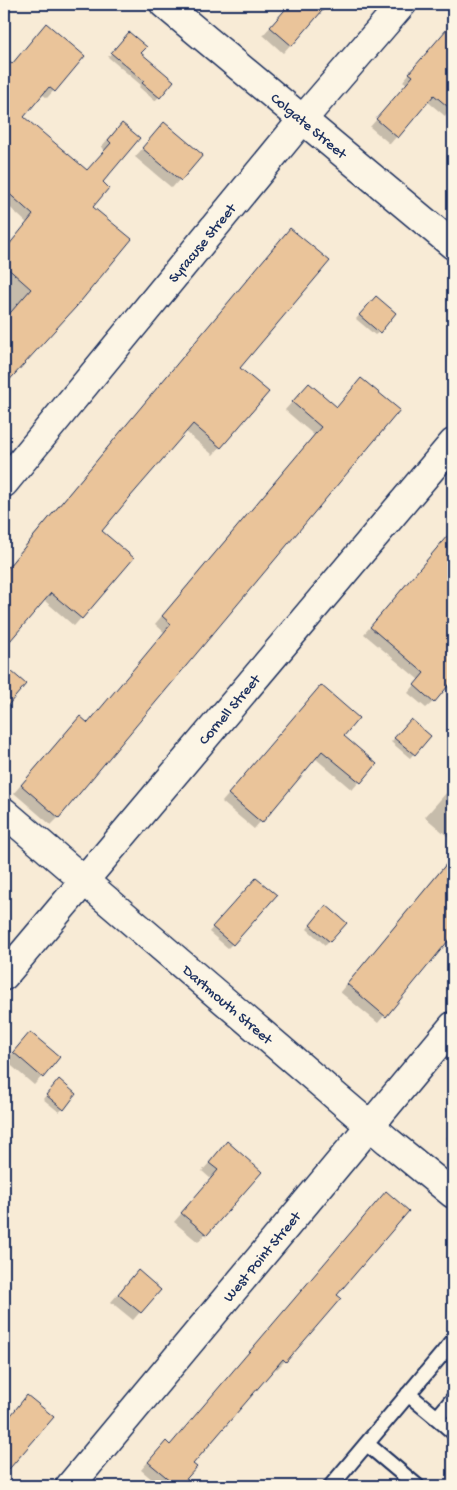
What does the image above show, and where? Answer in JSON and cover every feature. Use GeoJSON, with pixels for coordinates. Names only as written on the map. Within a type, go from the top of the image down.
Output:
{"type":"FeatureCollection","features":[{"type":"Feature","properties":{"kind":"street","name":"Colgate Street"},"geometry":{"type":"LineString","coordinates":[[164,4],[453,245]]}},
{"type":"Feature","properties":{"kind":"street","name":"Syracuse Street"},"geometry":{"type":"LineString","coordinates":[[4,483],[303,119],[402,4]]}},
{"type":"Feature","properties":{"kind":"street","name":"Cornell Street"},"geometry":{"type":"LineString","coordinates":[[4,976],[453,444]]}},
{"type":"Feature","properties":{"kind":"street","name":"Dartmouth Street"},"geometry":{"type":"LineString","coordinates":[[4,812],[453,1194]]}},
{"type":"Feature","properties":{"kind":"street","name":"West Point Street"},"geometry":{"type":"LineString","coordinates":[[70,1486],[453,1026]]}},
{"type":"Feature","properties":{"kind":"lane"},"geometry":{"type":"LineString","coordinates":[[331,1486],[453,1341]]}},
{"type":"Feature","properties":{"kind":"lane"},"geometry":{"type":"LineString","coordinates":[[408,1394],[453,1432]]}},
{"type":"Feature","properties":{"kind":"lane"},"geometry":{"type":"LineString","coordinates":[[437,1418],[453,1399]]}},
{"type":"Feature","properties":{"kind":"lane"},"geometry":{"type":"LineString","coordinates":[[367,1444],[417,1486]]}},
{"type":"Feature","properties":{"kind":"building"},"geometry":{"type":"Polygon","coordinates":[[[290,4],[328,4],[292,46],[270,27],[290,4]]]}},
{"type":"Feature","properties":{"kind":"building"},"geometry":{"type":"Polygon","coordinates":[[[453,22],[453,111],[434,95],[398,138],[376,119],[413,76],[409,73],[453,22]]]}},
{"type":"Feature","properties":{"kind":"building"},"geometry":{"type":"Polygon","coordinates":[[[46,23],[85,56],[55,92],[49,87],[24,117],[87,170],[111,143],[108,140],[122,123],[140,138],[103,182],[109,188],[93,207],[132,239],[76,307],[4,386],[4,320],[31,289],[4,265],[4,251],[33,215],[4,189],[4,58],[12,64],[46,23]]]}},
{"type":"Feature","properties":{"kind":"building"},"geometry":{"type":"Polygon","coordinates":[[[129,32],[147,47],[141,53],[174,81],[160,98],[142,83],[144,81],[111,53],[129,32]]]}},
{"type":"Feature","properties":{"kind":"building"},"geometry":{"type":"Polygon","coordinates":[[[164,122],[203,155],[181,181],[142,148],[164,122]]]}},
{"type":"Feature","properties":{"kind":"building"},"geometry":{"type":"Polygon","coordinates":[[[290,228],[330,261],[240,368],[269,392],[221,448],[193,424],[130,497],[102,531],[134,558],[82,619],[51,593],[4,648],[4,572],[290,228]]]}},
{"type":"Feature","properties":{"kind":"building"},"geometry":{"type":"Polygon","coordinates":[[[376,296],[396,313],[380,333],[359,315],[376,296]]]}},
{"type":"Feature","properties":{"kind":"building"},"geometry":{"type":"Polygon","coordinates":[[[361,378],[400,410],[59,818],[21,785],[80,716],[88,723],[137,665],[171,624],[162,616],[321,427],[292,402],[309,383],[337,407],[361,378]]]}},
{"type":"Feature","properties":{"kind":"building"},"geometry":{"type":"Polygon","coordinates":[[[453,529],[453,680],[434,703],[414,685],[424,673],[370,627],[453,529]]]}},
{"type":"Feature","properties":{"kind":"building"},"geometry":{"type":"Polygon","coordinates":[[[4,665],[26,684],[4,710],[4,665]]]}},
{"type":"Feature","properties":{"kind":"building"},"geometry":{"type":"Polygon","coordinates":[[[321,685],[359,718],[344,736],[377,764],[361,783],[322,751],[262,823],[228,794],[321,685]]]}},
{"type":"Feature","properties":{"kind":"building"},"geometry":{"type":"Polygon","coordinates":[[[411,719],[431,736],[415,755],[394,738],[411,719]]]}},
{"type":"Feature","properties":{"kind":"building"},"geometry":{"type":"Polygon","coordinates":[[[453,856],[453,935],[386,1017],[347,984],[453,856]]]}},
{"type":"Feature","properties":{"kind":"building"},"geometry":{"type":"Polygon","coordinates":[[[256,878],[277,895],[233,945],[212,927],[256,878]]]}},
{"type":"Feature","properties":{"kind":"building"},"geometry":{"type":"Polygon","coordinates":[[[326,905],[347,923],[330,942],[310,925],[326,905]]]}},
{"type":"Feature","properties":{"kind":"building"},"geometry":{"type":"Polygon","coordinates":[[[30,1032],[60,1057],[43,1078],[13,1052],[30,1032]]]}},
{"type":"Feature","properties":{"kind":"building"},"geometry":{"type":"Polygon","coordinates":[[[59,1079],[76,1094],[64,1110],[46,1095],[59,1079]]]}},
{"type":"Feature","properties":{"kind":"building"},"geometry":{"type":"Polygon","coordinates":[[[227,1141],[262,1172],[207,1235],[181,1213],[218,1170],[209,1163],[227,1141]]]}},
{"type":"Feature","properties":{"kind":"building"},"geometry":{"type":"Polygon","coordinates":[[[386,1191],[409,1211],[337,1295],[341,1298],[286,1362],[283,1359],[193,1464],[197,1467],[180,1486],[177,1486],[148,1462],[166,1441],[170,1445],[386,1191]]]}},
{"type":"Feature","properties":{"kind":"building"},"geometry":{"type":"Polygon","coordinates":[[[138,1270],[161,1290],[141,1313],[118,1294],[138,1270]]]}},
{"type":"Feature","properties":{"kind":"building"},"geometry":{"type":"Polygon","coordinates":[[[27,1395],[54,1417],[4,1475],[4,1424],[27,1395]]]}}]}
